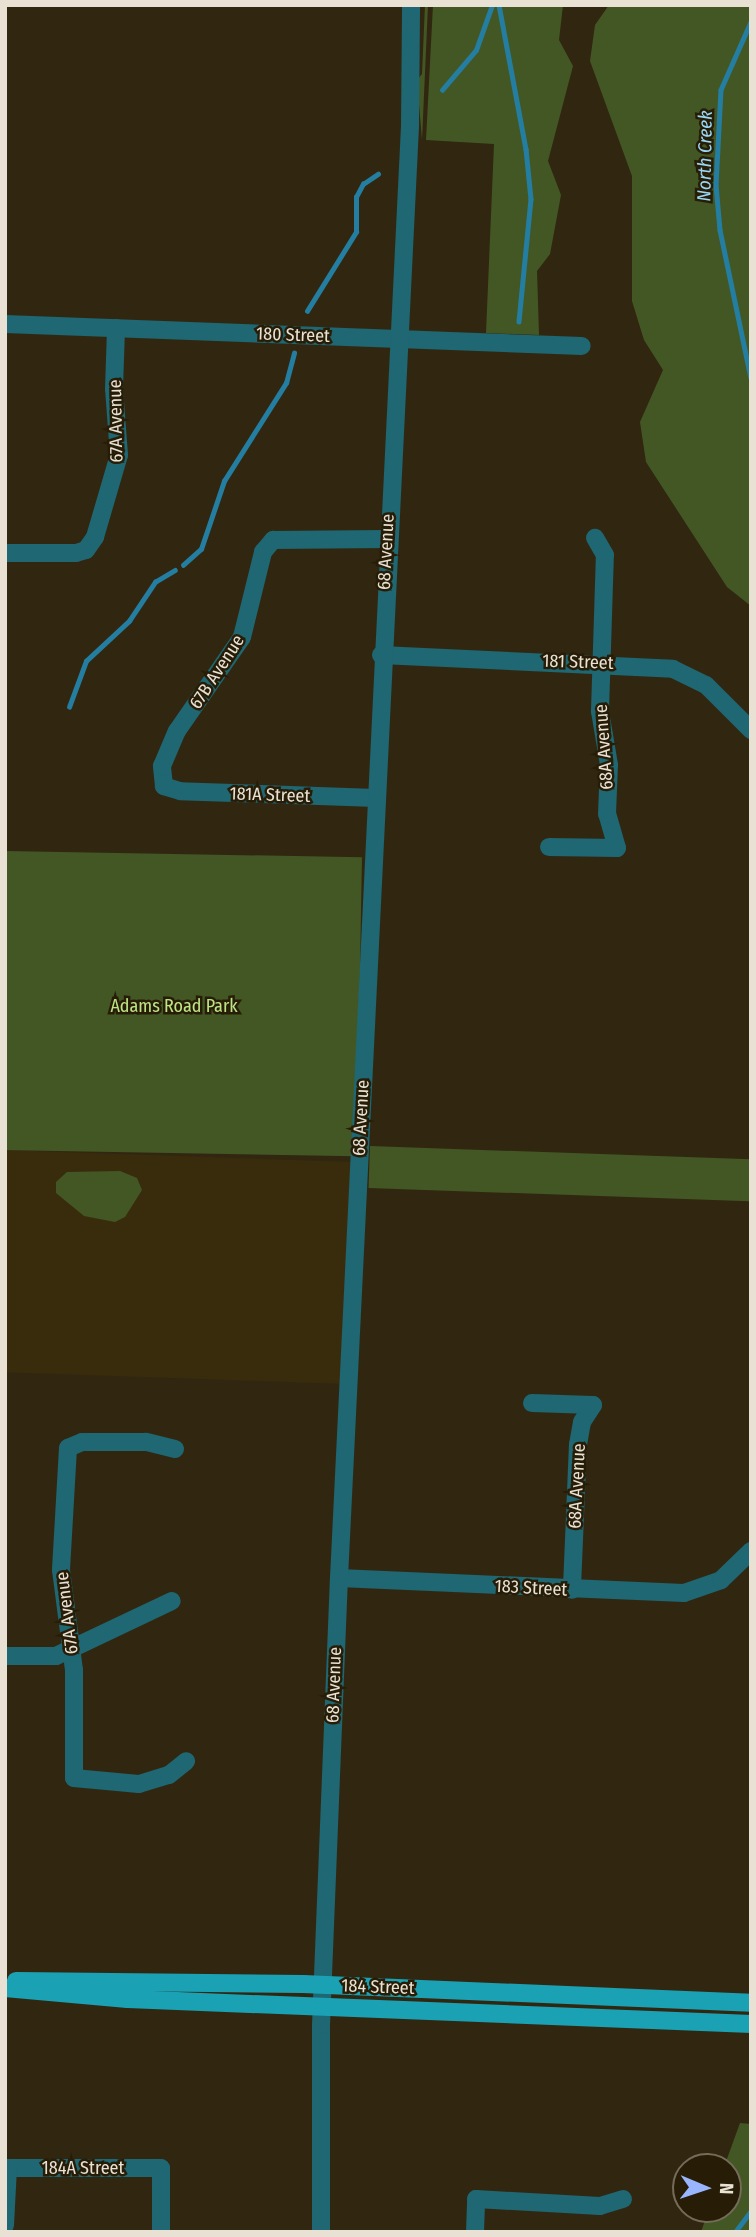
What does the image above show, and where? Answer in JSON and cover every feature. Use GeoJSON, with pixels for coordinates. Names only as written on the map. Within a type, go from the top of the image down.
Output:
{"type":"FeatureCollection","features":[{"type":"Feature","properties":{"kind":"main road","name":"184 Street"},"geometry":{"type":"LineString","coordinates":[[5,1981],[322,1985],[751,2003]]}},
{"type":"Feature","properties":{"kind":"main road","name":"184 Street"},"geometry":{"type":"LineString","coordinates":[[5,1988],[128,1999],[751,2024]]}},
{"type":"Feature","properties":{"kind":"main road"},"geometry":{"type":"LineString","coordinates":[[576,2017],[602,1996]]}},
{"type":"Feature","properties":{"kind":"street","name":"68 Avenue"},"geometry":{"type":"LineString","coordinates":[[321,2232],[321,2007],[386,539],[400,340],[411,5]]}},
{"type":"Feature","properties":{"kind":"street","name":"180 Street"},"geometry":{"type":"LineString","coordinates":[[5,324],[582,346]]}},
{"type":"Feature","properties":{"kind":"street","name":"67A Avenue"},"geometry":{"type":"LineString","coordinates":[[5,553],[86,550],[95,537],[119,456],[114,389],[116,328]]}},
{"type":"Feature","properties":{"kind":"street","name":"67B Avenue"},"geometry":{"type":"LineString","coordinates":[[164,786],[162,766],[177,731],[242,638],[263,552],[274,540],[288,536],[386,539]]}},
{"type":"Feature","properties":{"kind":"street","name":"68A Avenue"},"geometry":{"type":"LineString","coordinates":[[549,847],[617,848],[607,814],[609,765],[600,710],[606,555],[595,538]]}},
{"type":"Feature","properties":{"kind":"street","name":"181 Street"},"geometry":{"type":"LineString","coordinates":[[382,655],[659,666],[691,676],[751,730]]}},
{"type":"Feature","properties":{"kind":"street","name":"181A Street"},"geometry":{"type":"LineString","coordinates":[[164,786],[180,791],[376,798]]}},
{"type":"Feature","properties":{"kind":"street","name":"68A Avenue"},"geometry":{"type":"LineString","coordinates":[[532,1403],[593,1405],[582,1423],[578,1444],[572,1590]]}},
{"type":"Feature","properties":{"kind":"street","name":"67A Avenue"},"geometry":{"type":"LineString","coordinates":[[174,1449],[146,1442],[82,1442],[65,1455],[61,1570],[75,1683],[71,1772],[80,1782],[128,1785],[159,1779],[186,1761]]}},
{"type":"Feature","properties":{"kind":"street","name":"183 Street"},"geometry":{"type":"LineString","coordinates":[[339,1578],[675,1593],[721,1580],[751,1551]]}},
{"type":"Feature","properties":{"kind":"street"},"geometry":{"type":"LineString","coordinates":[[5,1656],[49,1657],[71,1650],[172,1601]]}},
{"type":"Feature","properties":{"kind":"street"},"geometry":{"type":"LineString","coordinates":[[5,2225],[6,2168]]}},
{"type":"Feature","properties":{"kind":"street","name":"184A Street"},"geometry":{"type":"LineString","coordinates":[[6,2168],[161,2168],[160,2232]]}},
{"type":"Feature","properties":{"kind":"street"},"geometry":{"type":"LineString","coordinates":[[475,2232],[476,2199],[600,2206],[623,2199]]}},
{"type":"Feature","properties":{"kind":"shaded area"},"geometry":{"type":"Polygon","coordinates":[[[5,1150],[351,1162],[343,1384],[5,1372],[5,1150]]]}},
{"type":"Feature","properties":{"kind":"green space"},"geometry":{"type":"Polygon","coordinates":[[[425,5],[428,5],[422,140],[417,80],[422,74],[425,5]]]}},
{"type":"Feature","properties":{"kind":"green space"},"geometry":{"type":"Polygon","coordinates":[[[433,5],[563,5],[559,40],[573,66],[548,161],[561,195],[550,254],[537,271],[539,335],[486,333],[494,144],[426,140],[433,5]]]}},
{"type":"Feature","properties":{"kind":"green space"},"geometry":{"type":"Polygon","coordinates":[[[609,5],[751,5],[751,606],[727,587],[646,462],[640,422],[663,370],[644,340],[632,301],[632,176],[590,61],[595,25],[609,5]]]}},
{"type":"Feature","properties":{"kind":"green space","name":"Adams Road Park"},"geometry":{"type":"Polygon","coordinates":[[[5,851],[362,857],[357,1156],[5,1150],[5,851]]]}},
{"type":"Feature","properties":{"kind":"green space"},"geometry":{"type":"Polygon","coordinates":[[[370,1146],[751,1159],[749,1201],[369,1188],[370,1146]]]}},
{"type":"Feature","properties":{"kind":"green space"},"geometry":{"type":"Polygon","coordinates":[[[120,1171],[137,1178],[142,1190],[125,1217],[115,1222],[84,1216],[56,1193],[56,1182],[67,1172],[120,1171]]]}},
{"type":"Feature","properties":{"kind":"green space"},"geometry":{"type":"Polygon","coordinates":[[[740,2123],[751,2124],[751,2232],[701,2232],[704,2223],[742,2223],[742,2153],[729,2153],[740,2123]]]}},
{"type":"Feature","properties":{"kind":"waterway"},"geometry":{"type":"LineString","coordinates":[[442,90],[476,50],[492,5]]}},
{"type":"Feature","properties":{"kind":"waterway"},"geometry":{"type":"LineString","coordinates":[[499,5],[526,149],[531,199],[519,321]]}},
{"type":"Feature","properties":{"kind":"waterway","name":"North Creek"},"geometry":{"type":"LineString","coordinates":[[751,22],[721,90],[716,185],[720,230],[751,378]]}},
{"type":"Feature","properties":{"kind":"waterway"},"geometry":{"type":"LineString","coordinates":[[307,311],[356,232],[356,197],[363,184],[378,174]]}},
{"type":"Feature","properties":{"kind":"waterway"},"geometry":{"type":"LineString","coordinates":[[183,565],[201,549],[224,481],[286,383],[294,353]]}},
{"type":"Feature","properties":{"kind":"waterway"},"geometry":{"type":"LineString","coordinates":[[69,707],[86,661],[129,621],[155,582],[175,570]]}},
{"type":"Feature","properties":{"kind":"waterway","name":"North Creek"},"geometry":{"type":"LineString","coordinates":[[735,2232],[751,2211]]}}]}
